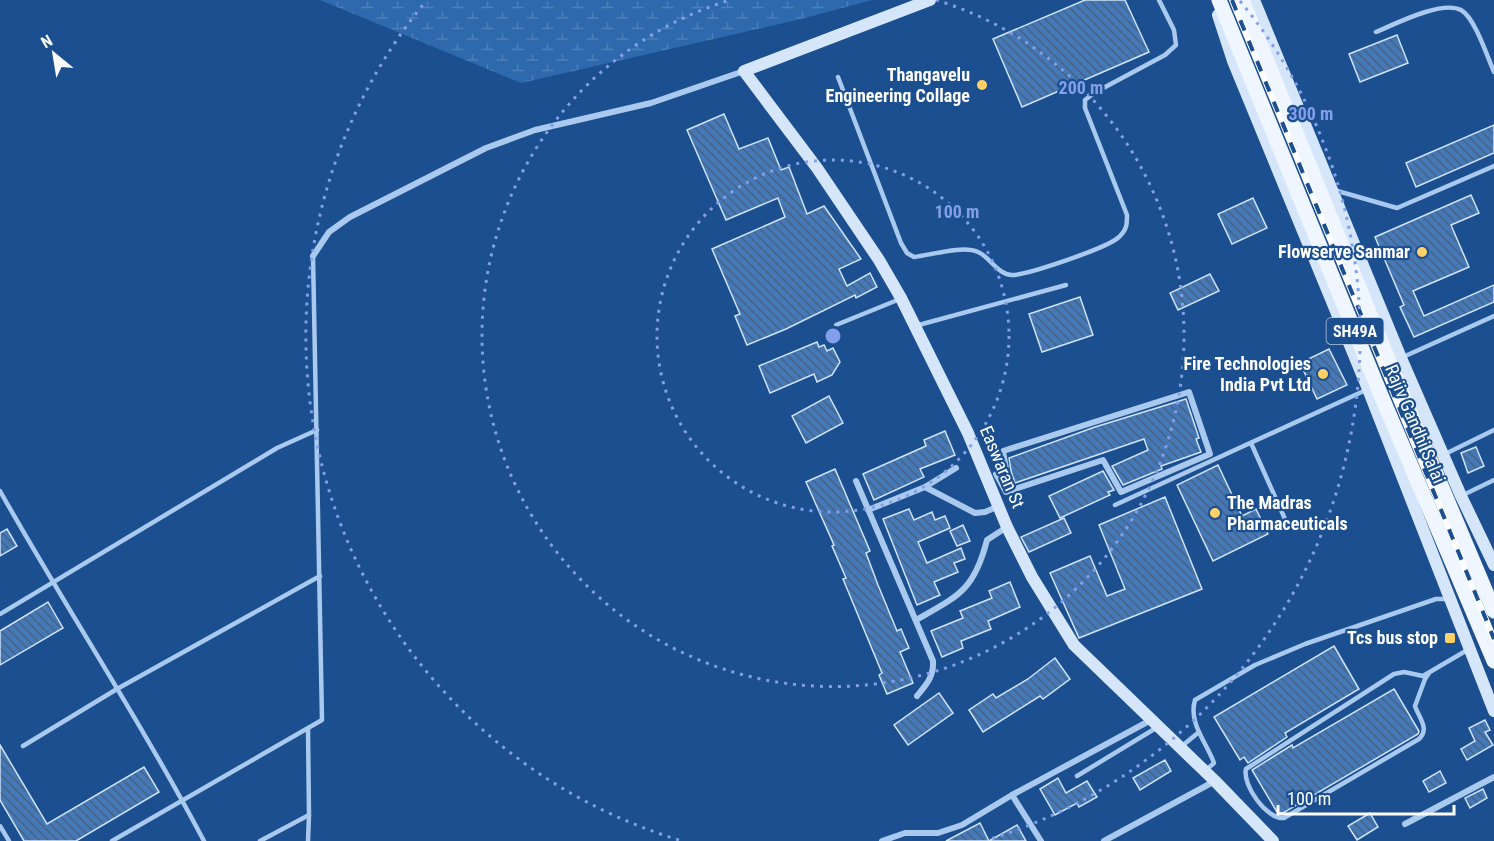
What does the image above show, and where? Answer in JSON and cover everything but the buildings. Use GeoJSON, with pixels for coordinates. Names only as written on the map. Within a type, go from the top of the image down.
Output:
{"type":"FeatureCollection","features":[{"type":"Feature","properties":{"kind":"main road","name":"Rajiv Gandhi Salai"},"geometry":{"type":"LineString","coordinates":[[1219,0],[1374,378],[1494,662]]}},
{"type":"Feature","properties":{"kind":"main road","name":"Rajiv Gandhi Salai"},"geometry":{"type":"LineString","coordinates":[[1242,0],[1330,220],[1494,611]]}},
{"type":"Feature","properties":{"kind":"street"},"geometry":{"type":"LineString","coordinates":[[313,256],[330,232],[350,218],[486,148],[535,130],[651,103],[744,71],[930,0]]}},
{"type":"Feature","properties":{"kind":"street"},"geometry":{"type":"LineString","coordinates":[[1214,0],[1233,61],[1368,389],[1469,649],[1489,686],[1494,711]]}},
{"type":"Feature","properties":{"kind":"street"},"geometry":{"type":"LineString","coordinates":[[1254,0],[1401,358],[1494,566]]}},
{"type":"Feature","properties":{"kind":"street","name":"Easwaran St"},"geometry":{"type":"LineString","coordinates":[[744,71],[818,168],[879,260],[901,298],[998,489],[999,506],[1007,527],[1032,577],[1074,645],[1205,771],[1273,841]]}},
{"type":"Feature","properties":{"kind":"street"},"geometry":{"type":"LineString","coordinates":[[1189,392],[1210,454],[1120,492],[1103,460],[1006,492],[998,489],[996,474],[1006,469],[1003,451],[1189,392]]}},
{"type":"Feature","properties":{"kind":"street"},"geometry":{"type":"LineString","coordinates":[[868,510],[925,487],[956,468]]}},
{"type":"Feature","properties":{"kind":"street"},"geometry":{"type":"LineString","coordinates":[[856,480],[933,661],[934,670],[930,681],[917,696]]}},
{"type":"Feature","properties":{"kind":"street"},"geometry":{"type":"LineString","coordinates":[[925,487],[975,513],[985,512],[999,506]]}},
{"type":"Feature","properties":{"kind":"street"},"geometry":{"type":"LineString","coordinates":[[916,620],[957,596],[969,585],[983,555],[987,540],[1007,527]]}},
{"type":"Feature","properties":{"kind":"street"},"geometry":{"type":"LineString","coordinates":[[882,841],[905,833],[938,833],[962,825],[1012,795],[1155,723]]}},
{"type":"Feature","properties":{"kind":"street"},"geometry":{"type":"LineString","coordinates":[[1405,824],[1494,777]]}},
{"type":"Feature","properties":{"kind":"street"},"geometry":{"type":"LineString","coordinates":[[1104,841],[1215,781]]}},
{"type":"Feature","properties":{"kind":"street"},"geometry":{"type":"LineString","coordinates":[[1012,795],[1041,841]]}},
{"type":"Feature","properties":{"kind":"lane"},"geometry":{"type":"LineString","coordinates":[[838,77],[901,243],[907,253],[914,256],[963,249],[978,251],[998,269],[1010,275],[1026,273],[1103,247],[1120,238],[1128,225],[1127,215],[1085,108],[1085,100],[1165,54],[1176,45],[1174,30],[1159,0]]}},
{"type":"Feature","properties":{"kind":"lane"},"geometry":{"type":"LineString","coordinates":[[1376,32],[1431,9],[1451,6],[1462,10],[1470,20],[1494,72]]}},
{"type":"Feature","properties":{"kind":"lane"},"geometry":{"type":"LineString","coordinates":[[1332,190],[1397,208],[1494,166]]}},
{"type":"Feature","properties":{"kind":"lane"},"geometry":{"type":"LineString","coordinates":[[112,841],[322,720],[313,256]]}},
{"type":"Feature","properties":{"kind":"lane"},"geometry":{"type":"LineString","coordinates":[[915,326],[1066,285]]}},
{"type":"Feature","properties":{"kind":"lane"},"geometry":{"type":"LineString","coordinates":[[836,325],[901,298]]}},
{"type":"Feature","properties":{"kind":"lane"},"geometry":{"type":"LineString","coordinates":[[1401,358],[1494,316]]}},
{"type":"Feature","properties":{"kind":"lane"},"geometry":{"type":"LineString","coordinates":[[1115,506],[1368,389]]}},
{"type":"Feature","properties":{"kind":"lane"},"geometry":{"type":"LineString","coordinates":[[0,614],[277,448],[317,430]]}},
{"type":"Feature","properties":{"kind":"lane"},"geometry":{"type":"LineString","coordinates":[[1443,455],[1494,430]]}},
{"type":"Feature","properties":{"kind":"lane"},"geometry":{"type":"LineString","coordinates":[[1251,443],[1289,528]]}},
{"type":"Feature","properties":{"kind":"lane"},"geometry":{"type":"LineString","coordinates":[[1461,496],[1494,480]]}},
{"type":"Feature","properties":{"kind":"lane"},"geometry":{"type":"LineString","coordinates":[[0,491],[52,584],[183,801],[204,841]]}},
{"type":"Feature","properties":{"kind":"lane"},"geometry":{"type":"LineString","coordinates":[[23,746],[117,689],[320,576]]}},
{"type":"Feature","properties":{"kind":"lane"},"geometry":{"type":"LineString","coordinates":[[1205,771],[1214,763],[1193,714],[1195,700],[1255,664],[1305,644],[1436,599],[1450,599]]}},
{"type":"Feature","properties":{"kind":"lane"},"geometry":{"type":"LineString","coordinates":[[1429,673],[1415,706],[1425,728],[1424,734],[1419,739],[1284,818],[1278,819],[1265,811],[1247,783],[1244,775],[1246,769],[1394,674],[1404,672],[1423,676],[1469,649]]}},
{"type":"Feature","properties":{"kind":"lane"},"geometry":{"type":"LineString","coordinates":[[1077,776],[1155,723]]}},
{"type":"Feature","properties":{"kind":"lane"},"geometry":{"type":"LineString","coordinates":[[308,729],[308,841]]}},
{"type":"Feature","properties":{"kind":"lane"},"geometry":{"type":"LineString","coordinates":[[1180,747],[1199,732]]}},
{"type":"Feature","properties":{"kind":"lane"},"geometry":{"type":"LineString","coordinates":[[260,841],[309,815]]}},
{"type":"Feature","properties":{"kind":"lane"},"geometry":{"type":"LineString","coordinates":[[0,826],[9,841]]}},
{"type":"Feature","properties":{"kind":"green space"},"geometry":{"type":"Polygon","coordinates":[[[320,0],[872,0],[801,19],[521,83],[320,0]]]}},
{"type":"Feature","properties":{"kind":"railway"},"geometry":{"type":"LineString","coordinates":[[1232,0],[1494,639]]}},
{"type":"Feature","properties":{"kind":"place","name":"Thangavelu Engineering Collage"},"geometry":{"type":"Point","coordinates":[982,85]}},
{"type":"Feature","properties":{"kind":"place","name":"Flowserve Sanmar"},"geometry":{"type":"Point","coordinates":[1422,252]}},
{"type":"Feature","properties":{"kind":"place","name":"Fire Technologies India Pvt Ltd"},"geometry":{"type":"Point","coordinates":[1323,374]}},
{"type":"Feature","properties":{"kind":"place","name":"The Madras Pharmaceuticals"},"geometry":{"type":"Point","coordinates":[1215,513]}},
{"type":"Feature","properties":{"kind":"place","name":"Tcs bus stop"},"geometry":{"type":"Point","coordinates":[1450,638]}}]}
